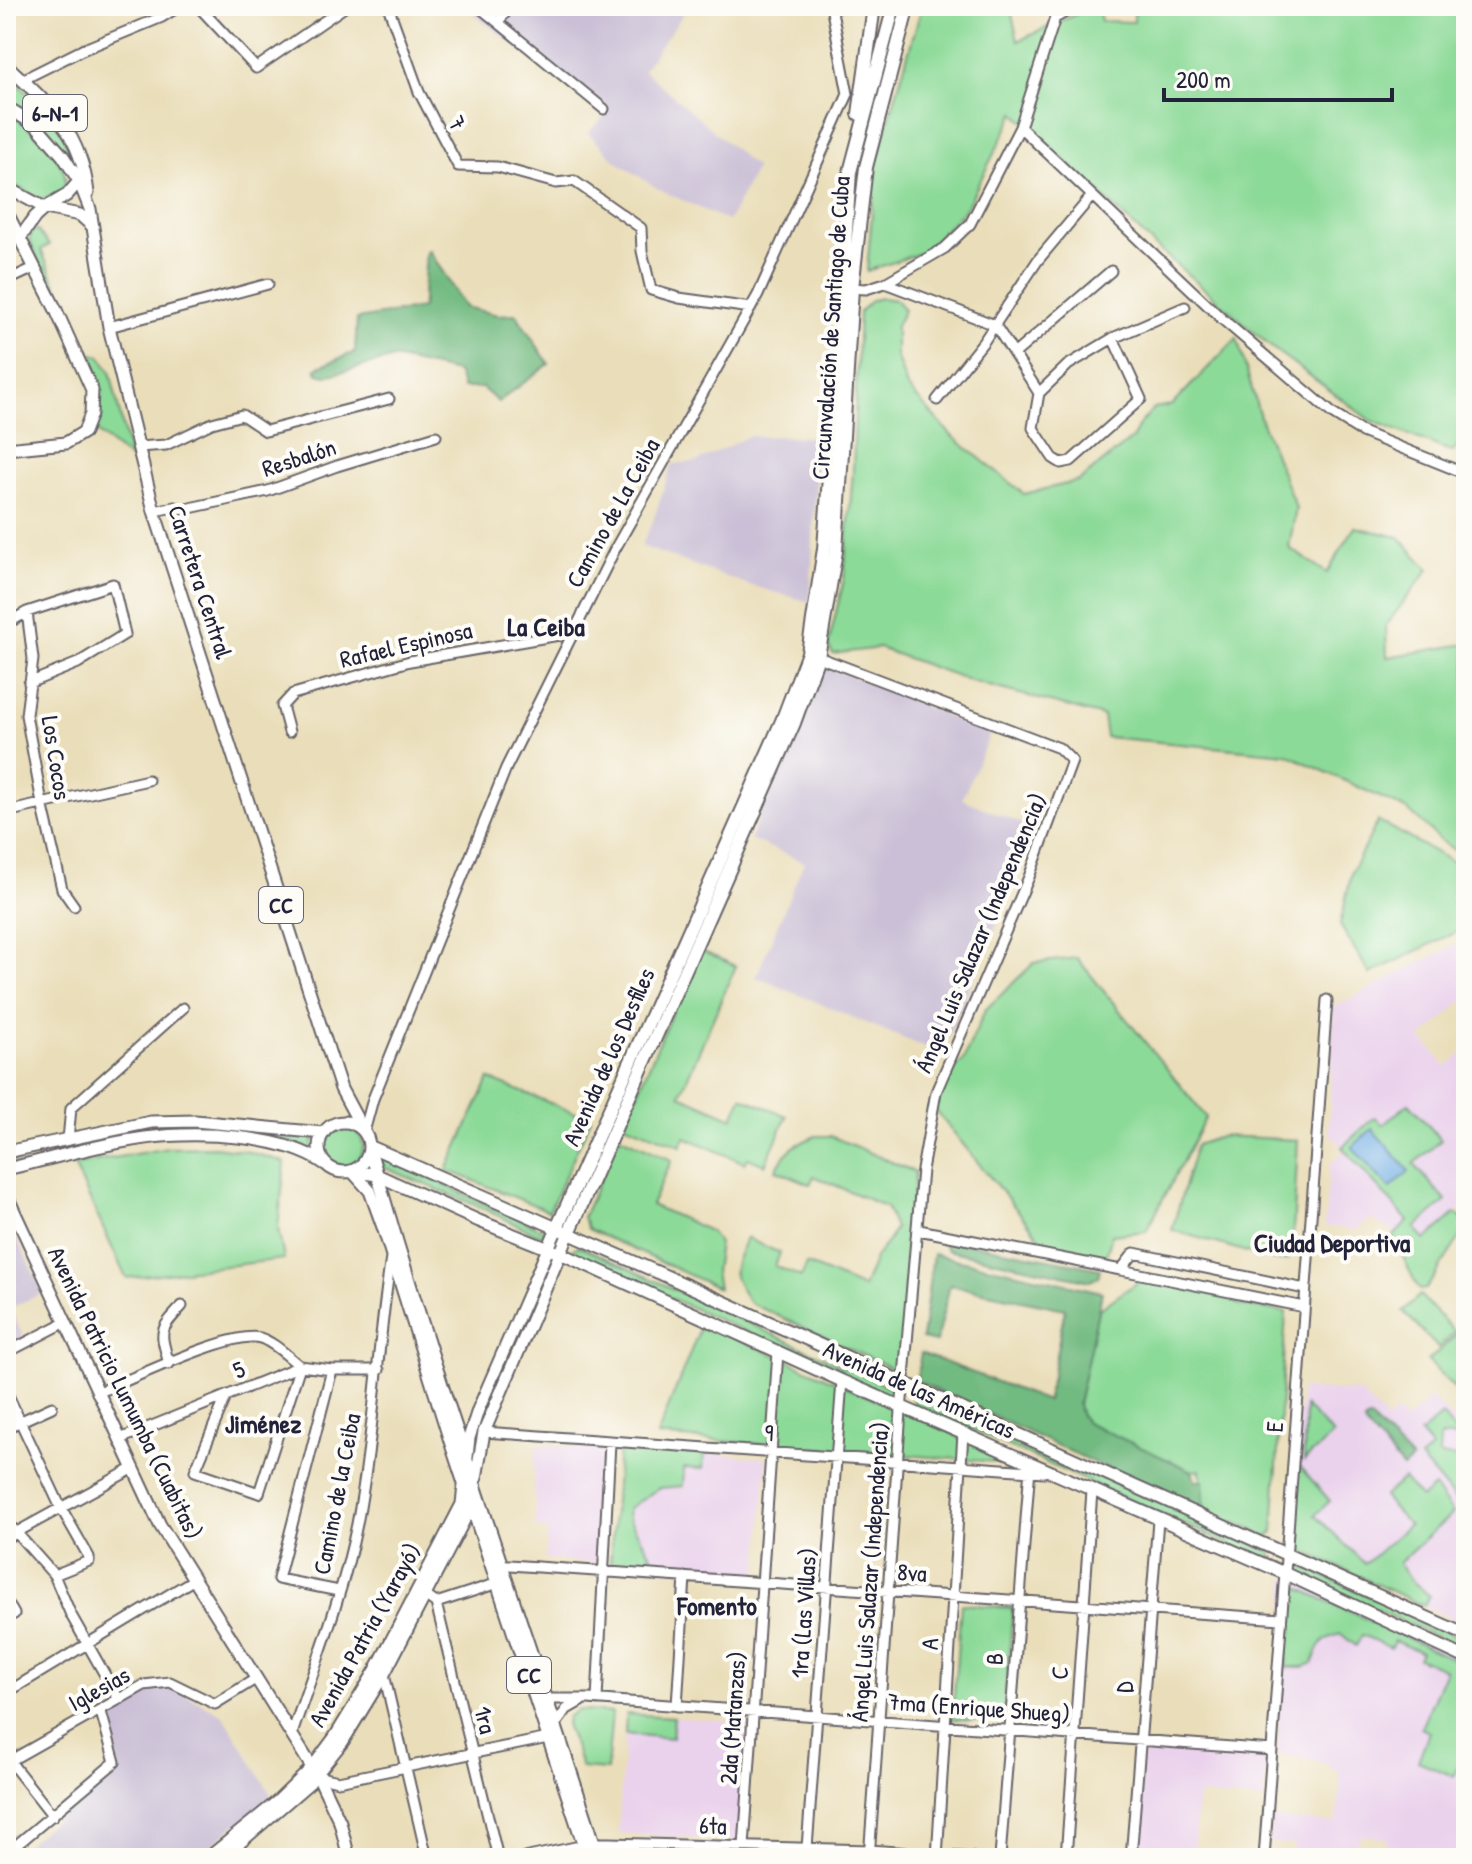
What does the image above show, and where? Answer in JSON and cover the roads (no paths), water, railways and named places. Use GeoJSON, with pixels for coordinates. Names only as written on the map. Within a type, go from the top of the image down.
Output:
{"type":"FeatureCollection","features":[{"type":"Feature","properties":{"kind":"highway"},"geometry":{"type":"LineString","coordinates":[[850,172],[874,6]]}},
{"type":"Feature","properties":{"kind":"highway","name":"Circunvalación de Santiago de Cuba"},"geometry":{"type":"LineString","coordinates":[[813,655],[836,551],[850,172],[894,6]]}},
{"type":"Feature","properties":{"kind":"highway","name":"Circunvalación de Santiago de Cuba"},"geometry":{"type":"LineString","coordinates":[[846,288],[866,167],[908,6]]}},
{"type":"Feature","properties":{"kind":"highway","name":"Avenida de los Desfiles"},"geometry":{"type":"LineString","coordinates":[[563,1230],[742,826],[794,723],[813,655]]}},
{"type":"Feature","properties":{"kind":"main road","name":"6-N-1"},"geometry":{"type":"LineString","coordinates":[[6,65],[60,118],[75,140],[82,177]]}},
{"type":"Feature","properties":{"kind":"main road"},"geometry":{"type":"LineString","coordinates":[[6,107],[36,125],[82,177],[58,202],[45,208],[20,238]]}},
{"type":"Feature","properties":{"kind":"main road","name":"Carretera Central"},"geometry":{"type":"LineString","coordinates":[[82,177],[109,327],[154,511],[341,1089],[364,1132]]}},
{"type":"Feature","properties":{"kind":"main road"},"geometry":{"type":"LineString","coordinates":[[6,187],[45,208],[80,215],[91,225]]}},
{"type":"Feature","properties":{"kind":"main road"},"geometry":{"type":"LineString","coordinates":[[6,211],[92,390],[91,414],[84,432],[66,443],[6,449]]}},
{"type":"Feature","properties":{"kind":"main road"},"geometry":{"type":"LineString","coordinates":[[325,1164],[319,1149],[342,1105],[341,1089]]}},
{"type":"Feature","properties":{"kind":"main road"},"geometry":{"type":"LineString","coordinates":[[6,1152],[151,1122],[195,1121],[327,1129],[349,1123],[364,1132],[369,1146],[365,1161],[352,1171],[339,1172],[284,1146],[239,1138],[190,1136],[145,1138],[6,1169]]}},
{"type":"Feature","properties":{"kind":"main road","name":"Avenida de las Américas"},"geometry":{"type":"LineString","coordinates":[[369,1146],[1466,1635]]}},
{"type":"Feature","properties":{"kind":"main road","name":"CC"},"geometry":{"type":"LineString","coordinates":[[369,1146],[384,1204],[466,1459],[470,1484]]}},
{"type":"Feature","properties":{"kind":"main road","name":"Avenida de las Américas"},"geometry":{"type":"LineString","coordinates":[[352,1171],[377,1175],[548,1247],[1030,1466],[1051,1472],[1284,1573],[1466,1658]]}},
{"type":"Feature","properties":{"kind":"main road","name":"CC"},"geometry":{"type":"LineString","coordinates":[[352,1171],[370,1191],[496,1564],[548,1699],[555,1732]]}},
{"type":"Feature","properties":{"kind":"main road"},"geometry":{"type":"LineString","coordinates":[[384,1204],[388,1191],[400,1186]]}},
{"type":"Feature","properties":{"kind":"main road","name":"Avenida Patricio Lumumba (Cuabitas)"},"geometry":{"type":"LineString","coordinates":[[6,1194],[160,1525],[327,1794],[340,1822],[349,1858]]}},
{"type":"Feature","properties":{"kind":"main road","name":"Avenida de los Desfiles"},"geometry":{"type":"LineString","coordinates":[[466,1459],[478,1410],[548,1247],[563,1230]]}},
{"type":"Feature","properties":{"kind":"main road","name":"Avenida de los Desfiles"},"geometry":{"type":"LineString","coordinates":[[470,1484],[484,1432],[561,1253],[563,1230]]}},
{"type":"Feature","properties":{"kind":"main road"},"geometry":{"type":"LineString","coordinates":[[453,1421],[466,1422],[478,1410]]}},
{"type":"Feature","properties":{"kind":"main road"},"geometry":{"type":"LineString","coordinates":[[470,1484],[472,1505]]}},
{"type":"Feature","properties":{"kind":"main road","name":"Avenida Patria (Yarayó)"},"geometry":{"type":"LineString","coordinates":[[314,1772],[376,1670],[470,1484]]}},
{"type":"Feature","properties":{"kind":"main road","name":"CC"},"geometry":{"type":"LineString","coordinates":[[472,1505],[555,1732],[589,1844],[599,1858]]}},
{"type":"Feature","properties":{"kind":"main road","name":"Avenida Patria (Yarayó)"},"geometry":{"type":"LineString","coordinates":[[208,1858],[314,1772],[343,1741],[431,1599],[472,1505]]}},
{"type":"Feature","properties":{"kind":"main road"},"geometry":{"type":"LineString","coordinates":[[460,1531],[472,1531],[485,1543]]}},
{"type":"Feature","properties":{"kind":"main road"},"geometry":{"type":"LineString","coordinates":[[222,1858],[298,1793],[314,1772]]}},
{"type":"Feature","properties":{"kind":"main road"},"geometry":{"type":"LineString","coordinates":[[298,1793],[312,1789],[327,1794]]}},
{"type":"Feature","properties":{"kind":"main road","name":"CC"},"geometry":{"type":"LineString","coordinates":[[588,1858],[589,1844]]}},
{"type":"Feature","properties":{"kind":"street"},"geometry":{"type":"LineString","coordinates":[[22,80],[180,6]]}},
{"type":"Feature","properties":{"kind":"street"},"geometry":{"type":"LineString","coordinates":[[198,6],[256,68],[346,6]]}},
{"type":"Feature","properties":{"kind":"street","name":"7"},"geometry":{"type":"LineString","coordinates":[[388,6],[419,92],[458,166],[498,167],[556,183],[574,181],[639,224],[651,290],[679,298],[751,308]]}},
{"type":"Feature","properties":{"kind":"street"},"geometry":{"type":"LineString","coordinates":[[478,6],[604,109]]}},
{"type":"Feature","properties":{"kind":"street"},"geometry":{"type":"LineString","coordinates":[[498,22],[511,6]]}},
{"type":"Feature","properties":{"kind":"street","name":"Camino de La Ceiba"},"geometry":{"type":"LineString","coordinates":[[364,1132],[373,1099],[506,768],[622,535],[751,308],[848,94],[847,75],[831,6]]}},
{"type":"Feature","properties":{"kind":"street"},"geometry":{"type":"LineString","coordinates":[[846,288],[866,289],[885,283],[945,248],[970,224],[1020,127],[1055,18],[1076,6]]}},
{"type":"Feature","properties":{"kind":"street"},"geometry":{"type":"LineString","coordinates":[[847,75],[861,97]]}},
{"type":"Feature","properties":{"kind":"street"},"geometry":{"type":"LineString","coordinates":[[1020,127],[1233,329],[1333,414],[1362,432],[1466,474]]}},
{"type":"Feature","properties":{"kind":"street"},"geometry":{"type":"LineString","coordinates":[[937,400],[995,325],[1038,260],[1091,197]]}},
{"type":"Feature","properties":{"kind":"street"},"geometry":{"type":"LineString","coordinates":[[6,281],[34,268]]}},
{"type":"Feature","properties":{"kind":"street"},"geometry":{"type":"LineString","coordinates":[[1014,354],[1111,271]]}},
{"type":"Feature","properties":{"kind":"street"},"geometry":{"type":"LineString","coordinates":[[885,283],[995,325],[1039,393]]}},
{"type":"Feature","properties":{"kind":"street"},"geometry":{"type":"LineString","coordinates":[[109,327],[268,284]]}},
{"type":"Feature","properties":{"kind":"street"},"geometry":{"type":"LineString","coordinates":[[1113,338],[1141,399],[1071,461],[1061,463],[1053,458],[1033,428],[1039,393],[1068,365],[1113,338],[1185,307]]}},
{"type":"Feature","properties":{"kind":"street"},"geometry":{"type":"LineString","coordinates":[[138,447],[166,445],[212,423],[242,415],[266,431],[389,399]]}},
{"type":"Feature","properties":{"kind":"street","name":"Resbalón"},"geometry":{"type":"LineString","coordinates":[[154,511],[174,507],[185,509],[268,491],[436,436]]}},
{"type":"Feature","properties":{"kind":"street"},"geometry":{"type":"LineString","coordinates":[[6,624],[27,612],[113,584],[125,634],[78,663],[29,683]]}},
{"type":"Feature","properties":{"kind":"street","name":"Los Cocos"},"geometry":{"type":"LineString","coordinates":[[27,612],[33,659],[26,715],[62,889],[74,906]]}},
{"type":"Feature","properties":{"kind":"street","name":"Rafael Espinosa"},"geometry":{"type":"LineString","coordinates":[[289,732],[282,706],[293,694],[410,661],[571,633]]}},
{"type":"Feature","properties":{"kind":"street","name":"Ángel Luis Salazar (Independencia)"},"geometry":{"type":"LineString","coordinates":[[813,655],[1059,748],[1072,761],[1065,785],[931,1108],[922,1170],[902,1406],[870,1854]]}},
{"type":"Feature","properties":{"kind":"street"},"geometry":{"type":"LineString","coordinates":[[6,812],[148,780]]}},
{"type":"Feature","properties":{"kind":"street","name":"E"},"geometry":{"type":"LineString","coordinates":[[1264,1858],[1327,1000]]}},
{"type":"Feature","properties":{"kind":"street"},"geometry":{"type":"LineString","coordinates":[[68,1140],[71,1108],[183,1008]]}},
{"type":"Feature","properties":{"kind":"street"},"geometry":{"type":"LineString","coordinates":[[919,1230],[1304,1307]]}},
{"type":"Feature","properties":{"kind":"street"},"geometry":{"type":"LineString","coordinates":[[1121,1270],[1134,1253],[1305,1289]]}},
{"type":"Feature","properties":{"kind":"street","name":"Camino de la Ceiba"},"geometry":{"type":"LineString","coordinates":[[292,1734],[339,1591],[356,1528],[367,1469],[391,1254]]}},
{"type":"Feature","properties":{"kind":"street"},"geometry":{"type":"LineString","coordinates":[[169,1364],[161,1335],[165,1324],[182,1306]]}},
{"type":"Feature","properties":{"kind":"street"},"geometry":{"type":"LineString","coordinates":[[6,1353],[64,1323]]}},
{"type":"Feature","properties":{"kind":"street"},"geometry":{"type":"LineString","coordinates":[[97,1393],[229,1340],[263,1338],[300,1366],[259,1493],[195,1471],[226,1397]]}},
{"type":"Feature","properties":{"kind":"street","name":"2da (Matanzas)"},"geometry":{"type":"LineString","coordinates":[[744,1847],[778,1352]]}},
{"type":"Feature","properties":{"kind":"street","name":"5"},"geometry":{"type":"LineString","coordinates":[[120,1439],[300,1366],[379,1370]]}},
{"type":"Feature","properties":{"kind":"street"},"geometry":{"type":"LineString","coordinates":[[332,1370],[278,1579],[339,1591]]}},
{"type":"Feature","properties":{"kind":"street","name":"1ra (Las Villas)"},"geometry":{"type":"LineString","coordinates":[[807,1848],[842,1381]]}},
{"type":"Feature","properties":{"kind":"street"},"geometry":{"type":"LineString","coordinates":[[6,1391],[89,1561],[54,1575]]}},
{"type":"Feature","properties":{"kind":"street"},"geometry":{"type":"LineString","coordinates":[[6,1428],[52,1407]]}},
{"type":"Feature","properties":{"kind":"street","name":"9"},"geometry":{"type":"LineString","coordinates":[[484,1432],[898,1461],[1030,1466]]}},
{"type":"Feature","properties":{"kind":"street","name":"A"},"geometry":{"type":"LineString","coordinates":[[937,1857],[963,1433]]}},
{"type":"Feature","properties":{"kind":"street"},"geometry":{"type":"LineString","coordinates":[[314,1772],[338,1781],[555,1732],[567,1709],[592,1700],[610,1442]]}},
{"type":"Feature","properties":{"kind":"street","name":"B"},"geometry":{"type":"LineString","coordinates":[[1000,1858],[1030,1466]]}},
{"type":"Feature","properties":{"kind":"street"},"geometry":{"type":"LineString","coordinates":[[6,1538],[134,1468]]}},
{"type":"Feature","properties":{"kind":"street","name":"C"},"geometry":{"type":"LineString","coordinates":[[1066,1858],[1092,1491]]}},
{"type":"Feature","properties":{"kind":"street","name":"D"},"geometry":{"type":"LineString","coordinates":[[1131,1858],[1158,1520]]}},
{"type":"Feature","properties":{"kind":"street"},"geometry":{"type":"LineString","coordinates":[[6,1521],[54,1575],[71,1615],[118,1698]]}},
{"type":"Feature","properties":{"kind":"street","name":"8va"},"geometry":{"type":"LineString","coordinates":[[496,1564],[1281,1619]]}},
{"type":"Feature","properties":{"kind":"street"},"geometry":{"type":"LineString","coordinates":[[677,1706],[685,1577]]}},
{"type":"Feature","properties":{"kind":"street"},"geometry":{"type":"LineString","coordinates":[[6,1693],[193,1580]]}},
{"type":"Feature","properties":{"kind":"street"},"geometry":{"type":"LineString","coordinates":[[431,1599],[498,1583]]}},
{"type":"Feature","properties":{"kind":"street","name":"1ra"},"geometry":{"type":"LineString","coordinates":[[431,1599],[498,1858]]}},
{"type":"Feature","properties":{"kind":"street"},"geometry":{"type":"LineString","coordinates":[[6,1600],[14,1614]]}},
{"type":"Feature","properties":{"kind":"street"},"geometry":{"type":"LineString","coordinates":[[384,1674],[427,1858]]}},
{"type":"Feature","properties":{"kind":"street","name":"Iglesias"},"geometry":{"type":"LineString","coordinates":[[7,1760],[101,1712],[118,1698],[144,1685],[170,1682],[215,1704],[257,1678]]}},
{"type":"Feature","properties":{"kind":"street","name":"7ma (Enrique Shueg)"},"geometry":{"type":"LineString","coordinates":[[548,1699],[1272,1750]]}},
{"type":"Feature","properties":{"kind":"street"},"geometry":{"type":"LineString","coordinates":[[6,1854],[115,1762],[101,1712]]}},
{"type":"Feature","properties":{"kind":"street"},"geometry":{"type":"LineString","coordinates":[[7,1760],[53,1816]]}},
{"type":"Feature","properties":{"kind":"street","name":"6ta"},"geometry":{"type":"LineString","coordinates":[[524,1858],[589,1844],[807,1848],[974,1858]]}},
{"type":"Feature","properties":{"kind":"water"},"geometry":{"type":"Polygon","coordinates":[[[1372,1129],[1409,1171],[1390,1189],[1352,1147],[1372,1129]]]}},
{"type":"Feature","properties":{"kind":"district","name":"La Ceiba"},"geometry":{"type":"Point","coordinates":[546,627]}},
{"type":"Feature","properties":{"kind":"district","name":"Ciudad Deportiva"},"geometry":{"type":"Point","coordinates":[1332,1243]}},
{"type":"Feature","properties":{"kind":"district","name":"Jiménez"},"geometry":{"type":"Point","coordinates":[263,1424]}},
{"type":"Feature","properties":{"kind":"district","name":"Fomento"},"geometry":{"type":"Point","coordinates":[717,1606]}}]}
